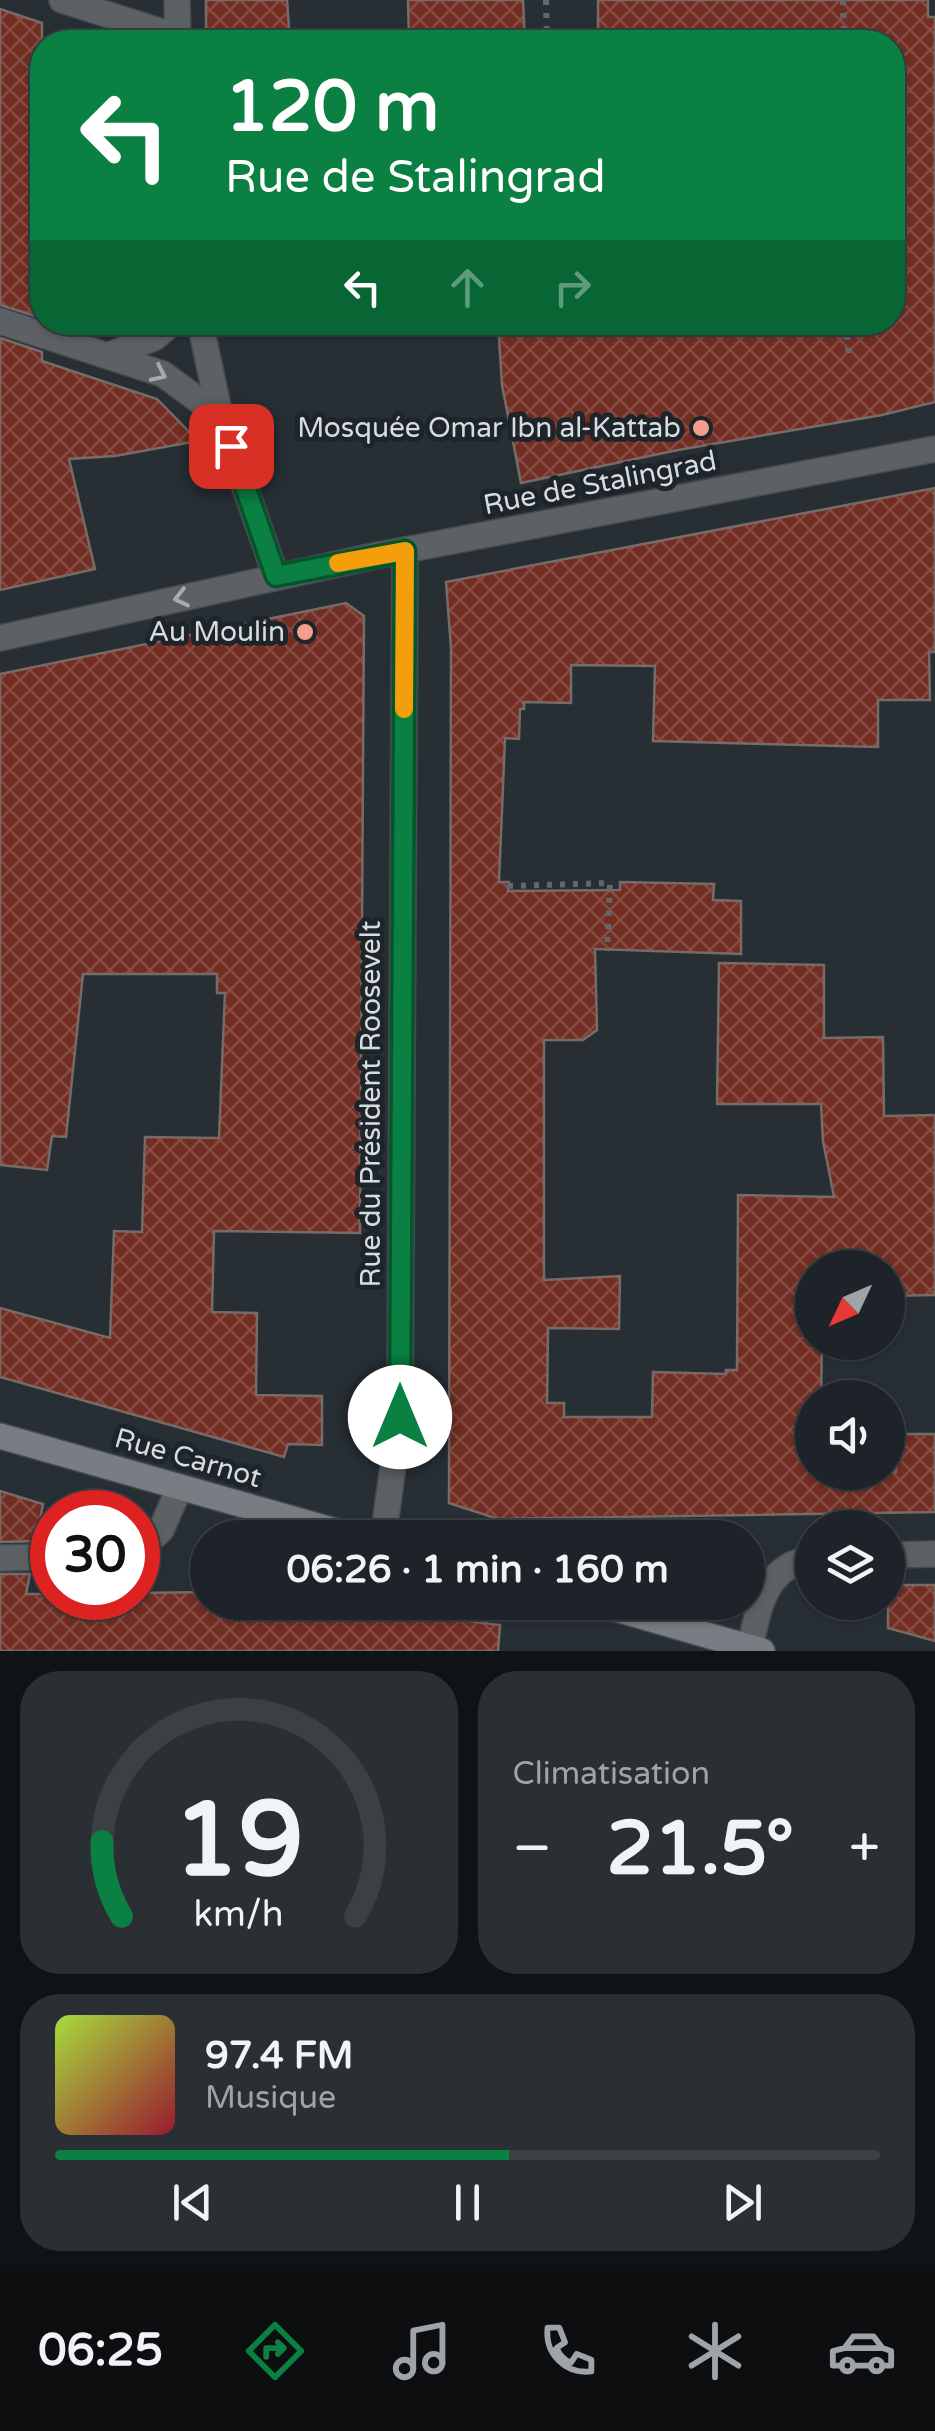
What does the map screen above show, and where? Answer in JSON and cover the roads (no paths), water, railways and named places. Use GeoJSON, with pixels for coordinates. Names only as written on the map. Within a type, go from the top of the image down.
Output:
{"type":"FeatureCollection","features":[{"type":"Feature","properties":{"kind":"main road","name":"Rue Carnot"},"geometry":{"type":"LineString","coordinates":[[0,1436],[296,1520]]}},
{"type":"Feature","properties":{"kind":"main road"},"geometry":{"type":"LineString","coordinates":[[655,1620],[756,1649]]}},
{"type":"Feature","properties":{"kind":"street"},"geometry":{"type":"LineString","coordinates":[[62,0],[149,30]]}},
{"type":"Feature","properties":{"kind":"street"},"geometry":{"type":"LineString","coordinates":[[177,0],[178,30]]}},
{"type":"Feature","properties":{"kind":"street"},"geometry":{"type":"LineString","coordinates":[[0,321],[30,330]]}},
{"type":"Feature","properties":{"kind":"street"},"geometry":{"type":"LineString","coordinates":[[45,335],[164,374],[220,416]]}},
{"type":"Feature","properties":{"kind":"street"},"geometry":{"type":"LineString","coordinates":[[110,355],[158,335]]}},
{"type":"Feature","properties":{"kind":"street"},"geometry":{"type":"LineString","coordinates":[[203,335],[220,416],[276,576]]}},
{"type":"Feature","properties":{"kind":"street","name":"Rue de Stalingrad"},"geometry":{"type":"LineString","coordinates":[[0,638],[276,576],[935,449]]}},
{"type":"Feature","properties":{"kind":"street","name":"Rue du Président Roosevelt"},"geometry":{"type":"LineString","coordinates":[[386,1520],[400,1417],[405,551]]}},
{"type":"Feature","properties":{"kind":"street"},"geometry":{"type":"LineString","coordinates":[[160,1529],[180,1487]]}},
{"type":"Feature","properties":{"kind":"street"},"geometry":{"type":"LineString","coordinates":[[905,1555],[935,1554]]}},
{"type":"Feature","properties":{"kind":"street"},"geometry":{"type":"LineString","coordinates":[[0,1558],[30,1557]]}},
{"type":"Feature","properties":{"kind":"street"},"geometry":{"type":"LineString","coordinates":[[756,1649],[762,1595],[768,1584],[795,1563]]}},
{"type":"Feature","properties":{"kind":"place","name":"Mosquée Omar Ibn al-Kattab"},"geometry":{"type":"Point","coordinates":[701,428]}},
{"type":"Feature","properties":{"kind":"place","name":"Au Moulin"},"geometry":{"type":"Point","coordinates":[305,632]}}]}
